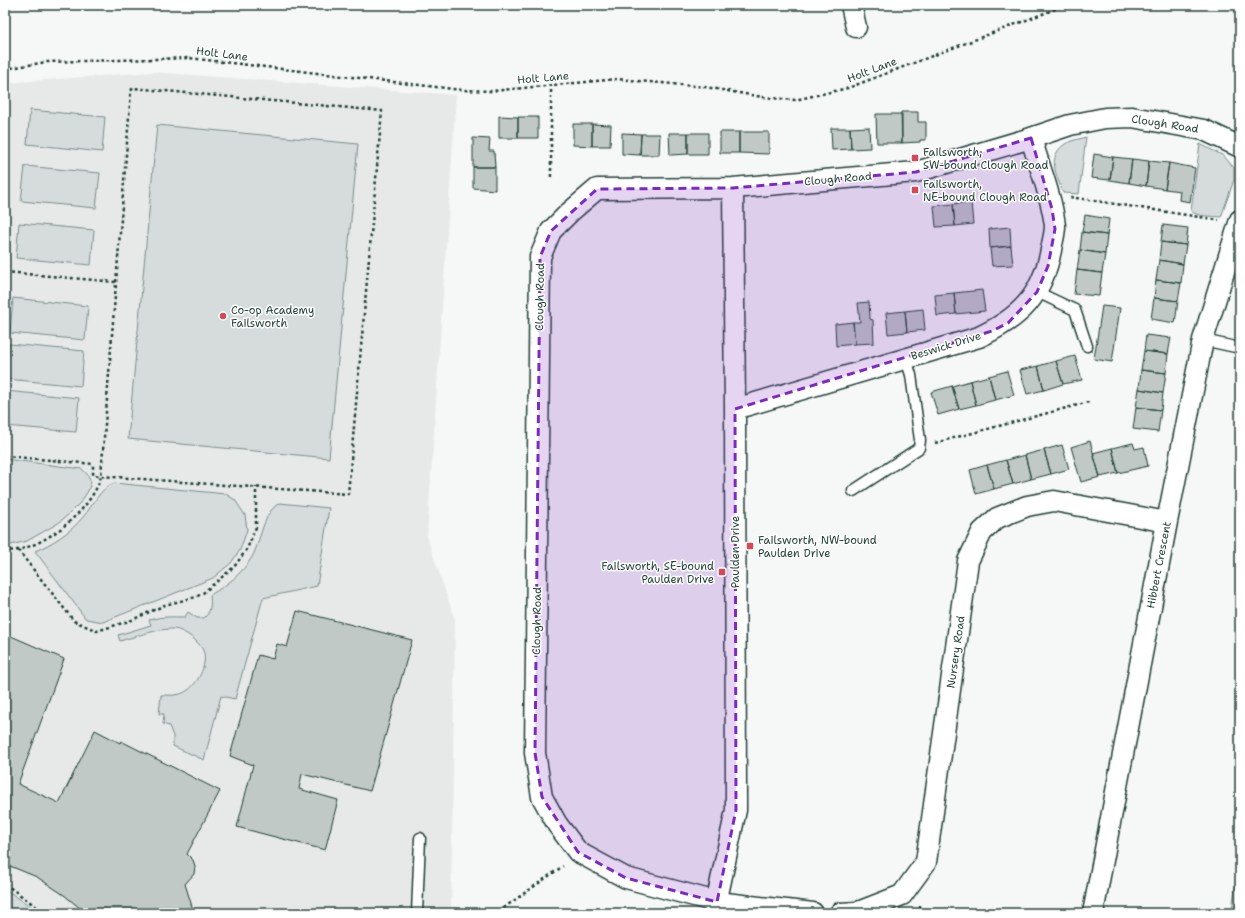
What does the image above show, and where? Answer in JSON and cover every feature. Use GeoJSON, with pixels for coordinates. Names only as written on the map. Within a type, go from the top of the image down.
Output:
{"type":"FeatureCollection","features":[{"type":"Feature","properties":{"kind":"street"},"geometry":{"type":"LineString","coordinates":[[851,5],[856,27]]}},
{"type":"Feature","properties":{"kind":"street","name":"Clough Road"},"geometry":{"type":"LineString","coordinates":[[715,908],[626,878],[578,852],[557,824],[542,797],[536,753],[540,257],[551,231],[597,189],[733,188],[916,172],[1070,125],[1105,118],[1132,117],[1204,130],[1240,147]]}},
{"type":"Feature","properties":{"kind":"street","name":"Beswick Drive"},"geometry":{"type":"LineString","coordinates":[[735,409],[979,337],[1008,323],[1037,292],[1048,266],[1055,229],[1052,209],[1031,138]]}},
{"type":"Feature","properties":{"kind":"street","name":"Paulden Drive"},"geometry":{"type":"LineString","coordinates":[[715,908],[736,810],[733,188]]}},
{"type":"Feature","properties":{"kind":"street","name":"Hibbert Crescent"},"geometry":{"type":"LineString","coordinates":[[1093,913],[1203,340],[1239,222]]}},
{"type":"Feature","properties":{"kind":"street","name":"Nursery Road"},"geometry":{"type":"LineString","coordinates":[[840,913],[858,912],[902,895],[926,862],[968,561],[982,532],[998,518],[1027,506],[1054,501],[1167,522]]}},
{"type":"Feature","properties":{"kind":"street"},"geometry":{"type":"LineString","coordinates":[[715,908],[814,913]]}},
{"type":"Feature","properties":{"kind":"lane"},"geometry":{"type":"LineString","coordinates":[[1037,292],[1075,310],[1087,346]]}},
{"type":"Feature","properties":{"kind":"lane"},"geometry":{"type":"LineString","coordinates":[[1203,340],[1240,348]]}},
{"type":"Feature","properties":{"kind":"lane"},"geometry":{"type":"LineString","coordinates":[[853,492],[919,448],[920,440],[911,375],[906,359]]}},
{"type":"Feature","properties":{"kind":"lane"},"geometry":{"type":"LineString","coordinates":[[417,913],[420,838]]}},
{"type":"Feature","properties":{"kind":"path","name":"Holt Lane"},"geometry":{"type":"LineString","coordinates":[[5,69],[46,62],[189,58],[462,90],[492,91],[617,79],[705,86],[762,97],[795,100],[848,88],[1066,5]]}},
{"type":"Feature","properties":{"kind":"path"},"geometry":{"type":"LineString","coordinates":[[551,85],[551,177]]}},
{"type":"Feature","properties":{"kind":"path"},"geometry":{"type":"LineString","coordinates":[[5,456],[93,464],[93,476],[101,476],[348,494],[382,111],[133,88],[131,92],[101,476],[89,501],[62,528],[43,540],[18,550],[5,551]]}},
{"type":"Feature","properties":{"kind":"path"},"geometry":{"type":"LineString","coordinates":[[1078,198],[1239,222]]}},
{"type":"Feature","properties":{"kind":"path"},"geometry":{"type":"LineString","coordinates":[[5,272],[116,282]]}},
{"type":"Feature","properties":{"kind":"path"},"geometry":{"type":"LineString","coordinates":[[919,448],[1089,402]]}},
{"type":"Feature","properties":{"kind":"path"},"geometry":{"type":"LineString","coordinates":[[18,550],[74,621],[97,630],[132,620],[165,605],[196,597],[234,567],[247,549],[256,527],[256,488]]}},
{"type":"Feature","properties":{"kind":"path"},"geometry":{"type":"LineString","coordinates":[[501,913],[502,909],[568,862],[578,852]]}},
{"type":"Feature","properties":{"kind":"path"},"geometry":{"type":"LineString","coordinates":[[5,884],[45,913]]}},
{"type":"Feature","properties":{"kind":"highlighted area"},"geometry":{"type":"Polygon","coordinates":[[[1031,138],[1052,209],[1055,229],[1048,266],[1037,292],[1008,323],[992,331],[735,409],[736,810],[717,902],[626,878],[578,852],[542,797],[535,753],[540,257],[551,231],[597,189],[733,188],[916,172],[1031,138]]]}},
{"type":"Feature","properties":{"kind":"shaded area","name":"Co-op Academy Failsworth"},"geometry":{"type":"Polygon","coordinates":[[[152,72],[456,95],[427,537],[455,620],[451,913],[13,913],[5,911],[5,84],[152,72]]]}},
{"type":"Feature","properties":{"kind":"shaded area"},"geometry":{"type":"Polygon","coordinates":[[[30,110],[105,117],[102,152],[27,144],[30,110]]]}},
{"type":"Feature","properties":{"kind":"shaded area"},"geometry":{"type":"Polygon","coordinates":[[[157,125],[358,144],[329,458],[128,439],[157,125]]]}},
{"type":"Feature","properties":{"kind":"shaded area"},"geometry":{"type":"Polygon","coordinates":[[[1086,137],[1079,194],[1063,193],[1056,173],[1054,161],[1056,155],[1059,149],[1065,144],[1086,137]]]}},
{"type":"Feature","properties":{"kind":"shaded area"},"geometry":{"type":"Polygon","coordinates":[[[1200,144],[1224,156],[1234,168],[1234,180],[1221,217],[1201,215],[1191,211],[1200,144]]]}},
{"type":"Feature","properties":{"kind":"shaded area"},"geometry":{"type":"Polygon","coordinates":[[[25,166],[100,173],[96,208],[21,201],[25,166]]]}},
{"type":"Feature","properties":{"kind":"shaded area"},"geometry":{"type":"Polygon","coordinates":[[[19,223],[94,230],[91,265],[16,258],[19,223]]]}},
{"type":"Feature","properties":{"kind":"shaded area"},"geometry":{"type":"Polygon","coordinates":[[[13,298],[88,306],[85,340],[10,333],[13,298]]]}},
{"type":"Feature","properties":{"kind":"shaded area"},"geometry":{"type":"Polygon","coordinates":[[[9,344],[84,351],[81,386],[6,379],[9,344]]]}},
{"type":"Feature","properties":{"kind":"shaded area"},"geometry":{"type":"Polygon","coordinates":[[[5,391],[79,398],[76,432],[5,426],[5,391]]]}},
{"type":"Feature","properties":{"kind":"shaded area"},"geometry":{"type":"Polygon","coordinates":[[[5,459],[82,469],[88,475],[91,482],[88,491],[80,503],[57,524],[27,541],[5,545],[5,459]]]}},
{"type":"Feature","properties":{"kind":"shaded area"},"geometry":{"type":"Polygon","coordinates":[[[114,483],[226,494],[235,500],[245,515],[247,530],[240,550],[231,563],[213,578],[103,622],[86,619],[35,551],[48,545],[73,528],[87,513],[100,493],[114,483]]]}},
{"type":"Feature","properties":{"kind":"shaded area"},"geometry":{"type":"Polygon","coordinates":[[[280,503],[329,508],[317,586],[263,598],[235,699],[221,696],[204,760],[173,746],[173,736],[169,726],[163,724],[164,714],[159,714],[161,695],[175,695],[185,692],[199,678],[204,665],[204,653],[202,649],[196,641],[187,634],[174,629],[154,631],[120,641],[118,635],[151,625],[149,620],[163,617],[185,617],[188,612],[197,618],[204,618],[210,608],[210,595],[234,579],[244,569],[252,557],[266,519],[274,507],[280,503]]]}},
{"type":"Feature","properties":{"kind":"shaded area"},"geometry":{"type":"Polygon","coordinates":[[[1240,855],[1240,911],[1232,909],[1240,855]]]}},
{"type":"Feature","properties":{"kind":"shaded area"},"geometry":{"type":"Polygon","coordinates":[[[5,889],[40,913],[13,913],[5,911],[5,889]]]}},
{"type":"Feature","properties":{"kind":"building"},"geometry":{"type":"Polygon","coordinates":[[[901,112],[918,112],[918,122],[926,122],[926,140],[920,140],[920,142],[902,143],[901,112]]]}},
{"type":"Feature","properties":{"kind":"building"},"geometry":{"type":"Polygon","coordinates":[[[876,114],[902,114],[902,143],[877,143],[876,114]]]}},
{"type":"Feature","properties":{"kind":"building"},"geometry":{"type":"Polygon","coordinates":[[[499,116],[518,117],[518,138],[499,138],[499,116]]]}},
{"type":"Feature","properties":{"kind":"building"},"geometry":{"type":"Polygon","coordinates":[[[518,117],[538,117],[538,138],[518,138],[518,117]]]}},
{"type":"Feature","properties":{"kind":"building"},"geometry":{"type":"Polygon","coordinates":[[[573,124],[592,124],[592,146],[573,145],[573,124]]]}},
{"type":"Feature","properties":{"kind":"building"},"geometry":{"type":"Polygon","coordinates":[[[592,124],[611,125],[610,146],[592,146],[592,124]]]}},
{"type":"Feature","properties":{"kind":"building"},"geometry":{"type":"Polygon","coordinates":[[[869,127],[870,148],[851,149],[850,128],[869,127]]]}},
{"type":"Feature","properties":{"kind":"building"},"geometry":{"type":"Polygon","coordinates":[[[831,128],[850,128],[851,149],[832,150],[831,128]]]}},
{"type":"Feature","properties":{"kind":"building"},"geometry":{"type":"Polygon","coordinates":[[[720,132],[739,132],[739,153],[720,153],[720,132]]]}},
{"type":"Feature","properties":{"kind":"building"},"geometry":{"type":"Polygon","coordinates":[[[739,132],[769,132],[769,154],[739,153],[739,132]]]}},
{"type":"Feature","properties":{"kind":"building"},"geometry":{"type":"Polygon","coordinates":[[[622,133],[641,134],[640,155],[622,154],[622,133]]]}},
{"type":"Feature","properties":{"kind":"building"},"geometry":{"type":"Polygon","coordinates":[[[669,133],[688,133],[688,154],[670,155],[669,133]]]}},
{"type":"Feature","properties":{"kind":"building"},"geometry":{"type":"Polygon","coordinates":[[[688,133],[708,133],[708,154],[688,154],[688,133]]]}},
{"type":"Feature","properties":{"kind":"building"},"geometry":{"type":"Polygon","coordinates":[[[641,134],[660,134],[659,155],[640,155],[641,134]]]}},
{"type":"Feature","properties":{"kind":"building"},"geometry":{"type":"Polygon","coordinates":[[[473,138],[490,139],[489,151],[494,151],[495,167],[473,167],[473,138]]]}},
{"type":"Feature","properties":{"kind":"building"},"geometry":{"type":"Polygon","coordinates":[[[1094,154],[1113,157],[1110,180],[1091,178],[1094,154]]]}},
{"type":"Feature","properties":{"kind":"building"},"geometry":{"type":"Polygon","coordinates":[[[1113,157],[1132,159],[1129,183],[1110,180],[1113,157]]]}},
{"type":"Feature","properties":{"kind":"building"},"geometry":{"type":"Polygon","coordinates":[[[1132,159],[1149,161],[1146,186],[1129,183],[1132,159]]]}},
{"type":"Feature","properties":{"kind":"building"},"geometry":{"type":"Polygon","coordinates":[[[1149,161],[1169,163],[1165,189],[1146,186],[1149,161]]]}},
{"type":"Feature","properties":{"kind":"building"},"geometry":{"type":"Polygon","coordinates":[[[1169,163],[1195,168],[1190,202],[1179,200],[1180,191],[1165,189],[1169,163]]]}},
{"type":"Feature","properties":{"kind":"building"},"geometry":{"type":"Polygon","coordinates":[[[473,167],[495,167],[495,190],[473,188],[473,167]]]}},
{"type":"Feature","properties":{"kind":"building"},"geometry":{"type":"Polygon","coordinates":[[[971,202],[973,224],[955,226],[953,204],[971,202]]]}},
{"type":"Feature","properties":{"kind":"building"},"geometry":{"type":"Polygon","coordinates":[[[953,204],[955,226],[936,227],[934,206],[953,204]]]}},
{"type":"Feature","properties":{"kind":"building"},"geometry":{"type":"Polygon","coordinates":[[[1085,215],[1109,219],[1107,235],[1082,232],[1085,215]]]}},
{"type":"Feature","properties":{"kind":"building"},"geometry":{"type":"Polygon","coordinates":[[[1163,225],[1188,228],[1186,245],[1161,242],[1163,225]]]}},
{"type":"Feature","properties":{"kind":"building"},"geometry":{"type":"Polygon","coordinates":[[[1010,227],[1011,246],[990,248],[989,229],[1010,227]]]}},
{"type":"Feature","properties":{"kind":"building"},"geometry":{"type":"Polygon","coordinates":[[[1082,232],[1107,235],[1105,254],[1080,250],[1082,232]]]}},
{"type":"Feature","properties":{"kind":"building"},"geometry":{"type":"Polygon","coordinates":[[[1161,242],[1186,245],[1183,264],[1159,260],[1161,242]]]}},
{"type":"Feature","properties":{"kind":"building"},"geometry":{"type":"Polygon","coordinates":[[[1011,246],[1013,265],[992,266],[990,248],[1011,246]]]}},
{"type":"Feature","properties":{"kind":"building"},"geometry":{"type":"Polygon","coordinates":[[[1080,250],[1105,254],[1102,273],[1077,270],[1080,250]]]}},
{"type":"Feature","properties":{"kind":"building"},"geometry":{"type":"Polygon","coordinates":[[[1159,260],[1183,264],[1181,283],[1156,280],[1159,260]]]}},
{"type":"Feature","properties":{"kind":"building"},"geometry":{"type":"Polygon","coordinates":[[[1077,270],[1102,273],[1099,296],[1074,294],[1077,270]]]}},
{"type":"Feature","properties":{"kind":"building"},"geometry":{"type":"Polygon","coordinates":[[[1156,280],[1181,283],[1178,301],[1154,298],[1156,280]]]}},
{"type":"Feature","properties":{"kind":"building"},"geometry":{"type":"Polygon","coordinates":[[[982,290],[985,311],[956,314],[954,293],[982,290]]]}},
{"type":"Feature","properties":{"kind":"building"},"geometry":{"type":"Polygon","coordinates":[[[954,293],[956,314],[937,316],[935,295],[954,293]]]}},
{"type":"Feature","properties":{"kind":"building"},"geometry":{"type":"Polygon","coordinates":[[[1154,298],[1178,301],[1175,323],[1151,319],[1154,298]]]}},
{"type":"Feature","properties":{"kind":"building"},"geometry":{"type":"Polygon","coordinates":[[[869,302],[870,319],[873,320],[874,343],[855,344],[853,322],[860,322],[858,303],[869,302]]]}},
{"type":"Feature","properties":{"kind":"building"},"geometry":{"type":"Polygon","coordinates":[[[1102,306],[1120,308],[1112,362],[1094,359],[1102,306]]]}},
{"type":"Feature","properties":{"kind":"building"},"geometry":{"type":"Polygon","coordinates":[[[923,309],[925,330],[907,332],[905,311],[923,309]]]}},
{"type":"Feature","properties":{"kind":"building"},"geometry":{"type":"Polygon","coordinates":[[[905,311],[907,332],[888,334],[886,313],[905,311]]]}},
{"type":"Feature","properties":{"kind":"building"},"geometry":{"type":"Polygon","coordinates":[[[853,322],[855,344],[836,346],[835,324],[853,322]]]}},
{"type":"Feature","properties":{"kind":"building"},"geometry":{"type":"Polygon","coordinates":[[[1146,335],[1171,338],[1168,354],[1144,351],[1146,335]]]}},
{"type":"Feature","properties":{"kind":"building"},"geometry":{"type":"Polygon","coordinates":[[[1144,351],[1168,354],[1166,373],[1141,370],[1144,351]]]}},
{"type":"Feature","properties":{"kind":"building"},"geometry":{"type":"Polygon","coordinates":[[[1075,356],[1082,380],[1063,384],[1056,361],[1075,356]]]}},
{"type":"Feature","properties":{"kind":"building"},"geometry":{"type":"Polygon","coordinates":[[[1056,361],[1063,384],[1044,390],[1038,366],[1056,361]]]}},
{"type":"Feature","properties":{"kind":"building"},"geometry":{"type":"Polygon","coordinates":[[[1038,366],[1044,390],[1027,394],[1020,370],[1038,366]]]}},
{"type":"Feature","properties":{"kind":"building"},"geometry":{"type":"Polygon","coordinates":[[[1141,370],[1166,373],[1163,393],[1139,389],[1141,370]]]}},
{"type":"Feature","properties":{"kind":"building"},"geometry":{"type":"Polygon","coordinates":[[[1007,371],[1014,395],[995,400],[989,376],[1007,371]]]}},
{"type":"Feature","properties":{"kind":"building"},"geometry":{"type":"Polygon","coordinates":[[[989,376],[995,400],[976,405],[970,381],[989,376]]]}},
{"type":"Feature","properties":{"kind":"building"},"geometry":{"type":"Polygon","coordinates":[[[970,381],[976,405],[959,409],[952,386],[970,381]]]}},
{"type":"Feature","properties":{"kind":"building"},"geometry":{"type":"Polygon","coordinates":[[[952,386],[959,409],[938,415],[931,392],[952,386]]]}},
{"type":"Feature","properties":{"kind":"building"},"geometry":{"type":"Polygon","coordinates":[[[1139,389],[1163,393],[1161,410],[1136,407],[1139,389]]]}},
{"type":"Feature","properties":{"kind":"building"},"geometry":{"type":"Polygon","coordinates":[[[1136,407],[1161,410],[1158,432],[1133,429],[1136,407]]]}},
{"type":"Feature","properties":{"kind":"building"},"geometry":{"type":"Polygon","coordinates":[[[1090,441],[1100,477],[1081,482],[1071,447],[1090,441]]]}},
{"type":"Feature","properties":{"kind":"building"},"geometry":{"type":"Polygon","coordinates":[[[1133,443],[1135,449],[1144,447],[1148,466],[1118,473],[1112,448],[1133,443]]]}},
{"type":"Feature","properties":{"kind":"building"},"geometry":{"type":"Polygon","coordinates":[[[1062,445],[1069,469],[1051,474],[1044,450],[1062,445]]]}},
{"type":"Feature","properties":{"kind":"building"},"geometry":{"type":"Polygon","coordinates":[[[1112,448],[1118,473],[1100,477],[1093,453],[1112,448]]]}},
{"type":"Feature","properties":{"kind":"building"},"geometry":{"type":"Polygon","coordinates":[[[1044,450],[1051,474],[1031,479],[1025,455],[1044,450]]]}},
{"type":"Feature","properties":{"kind":"building"},"geometry":{"type":"Polygon","coordinates":[[[1025,455],[1031,479],[1013,484],[1006,460],[1025,455]]]}},
{"type":"Feature","properties":{"kind":"building"},"geometry":{"type":"Polygon","coordinates":[[[1006,460],[1013,484],[994,489],[987,465],[1006,460]]]}},
{"type":"Feature","properties":{"kind":"building"},"geometry":{"type":"Polygon","coordinates":[[[987,465],[994,489],[976,494],[970,470],[987,465]]]}},
{"type":"Feature","properties":{"kind":"building"},"geometry":{"type":"Polygon","coordinates":[[[297,611],[412,640],[370,791],[302,774],[299,789],[338,800],[325,850],[237,827],[253,765],[230,756],[258,655],[273,659],[277,644],[287,647],[297,611]]]}},
{"type":"Feature","properties":{"kind":"building"},"geometry":{"type":"Polygon","coordinates":[[[11,636],[64,659],[18,784],[59,803],[95,730],[120,743],[121,741],[220,791],[187,854],[193,860],[195,866],[194,874],[185,884],[194,913],[86,913],[64,895],[37,877],[5,864],[5,649],[11,636]]]}},
{"type":"Feature","properties":{"kind":"place","name":"Failsworth, SW-bound Clough Road"},"geometry":{"type":"Point","coordinates":[915,158]}},
{"type":"Feature","properties":{"kind":"place","name":"Failsworth, NE-bound Clough Road"},"geometry":{"type":"Point","coordinates":[915,190]}},
{"type":"Feature","properties":{"kind":"place","name":"Co-op Academy Failsworth"},"geometry":{"type":"Point","coordinates":[223,316]}},
{"type":"Feature","properties":{"kind":"place","name":"Failsworth, NW-bound Paulden Drive"},"geometry":{"type":"Point","coordinates":[750,546]}},
{"type":"Feature","properties":{"kind":"place","name":"Failsworth, SE-bound Paulden Drive"},"geometry":{"type":"Point","coordinates":[722,572]}}]}
